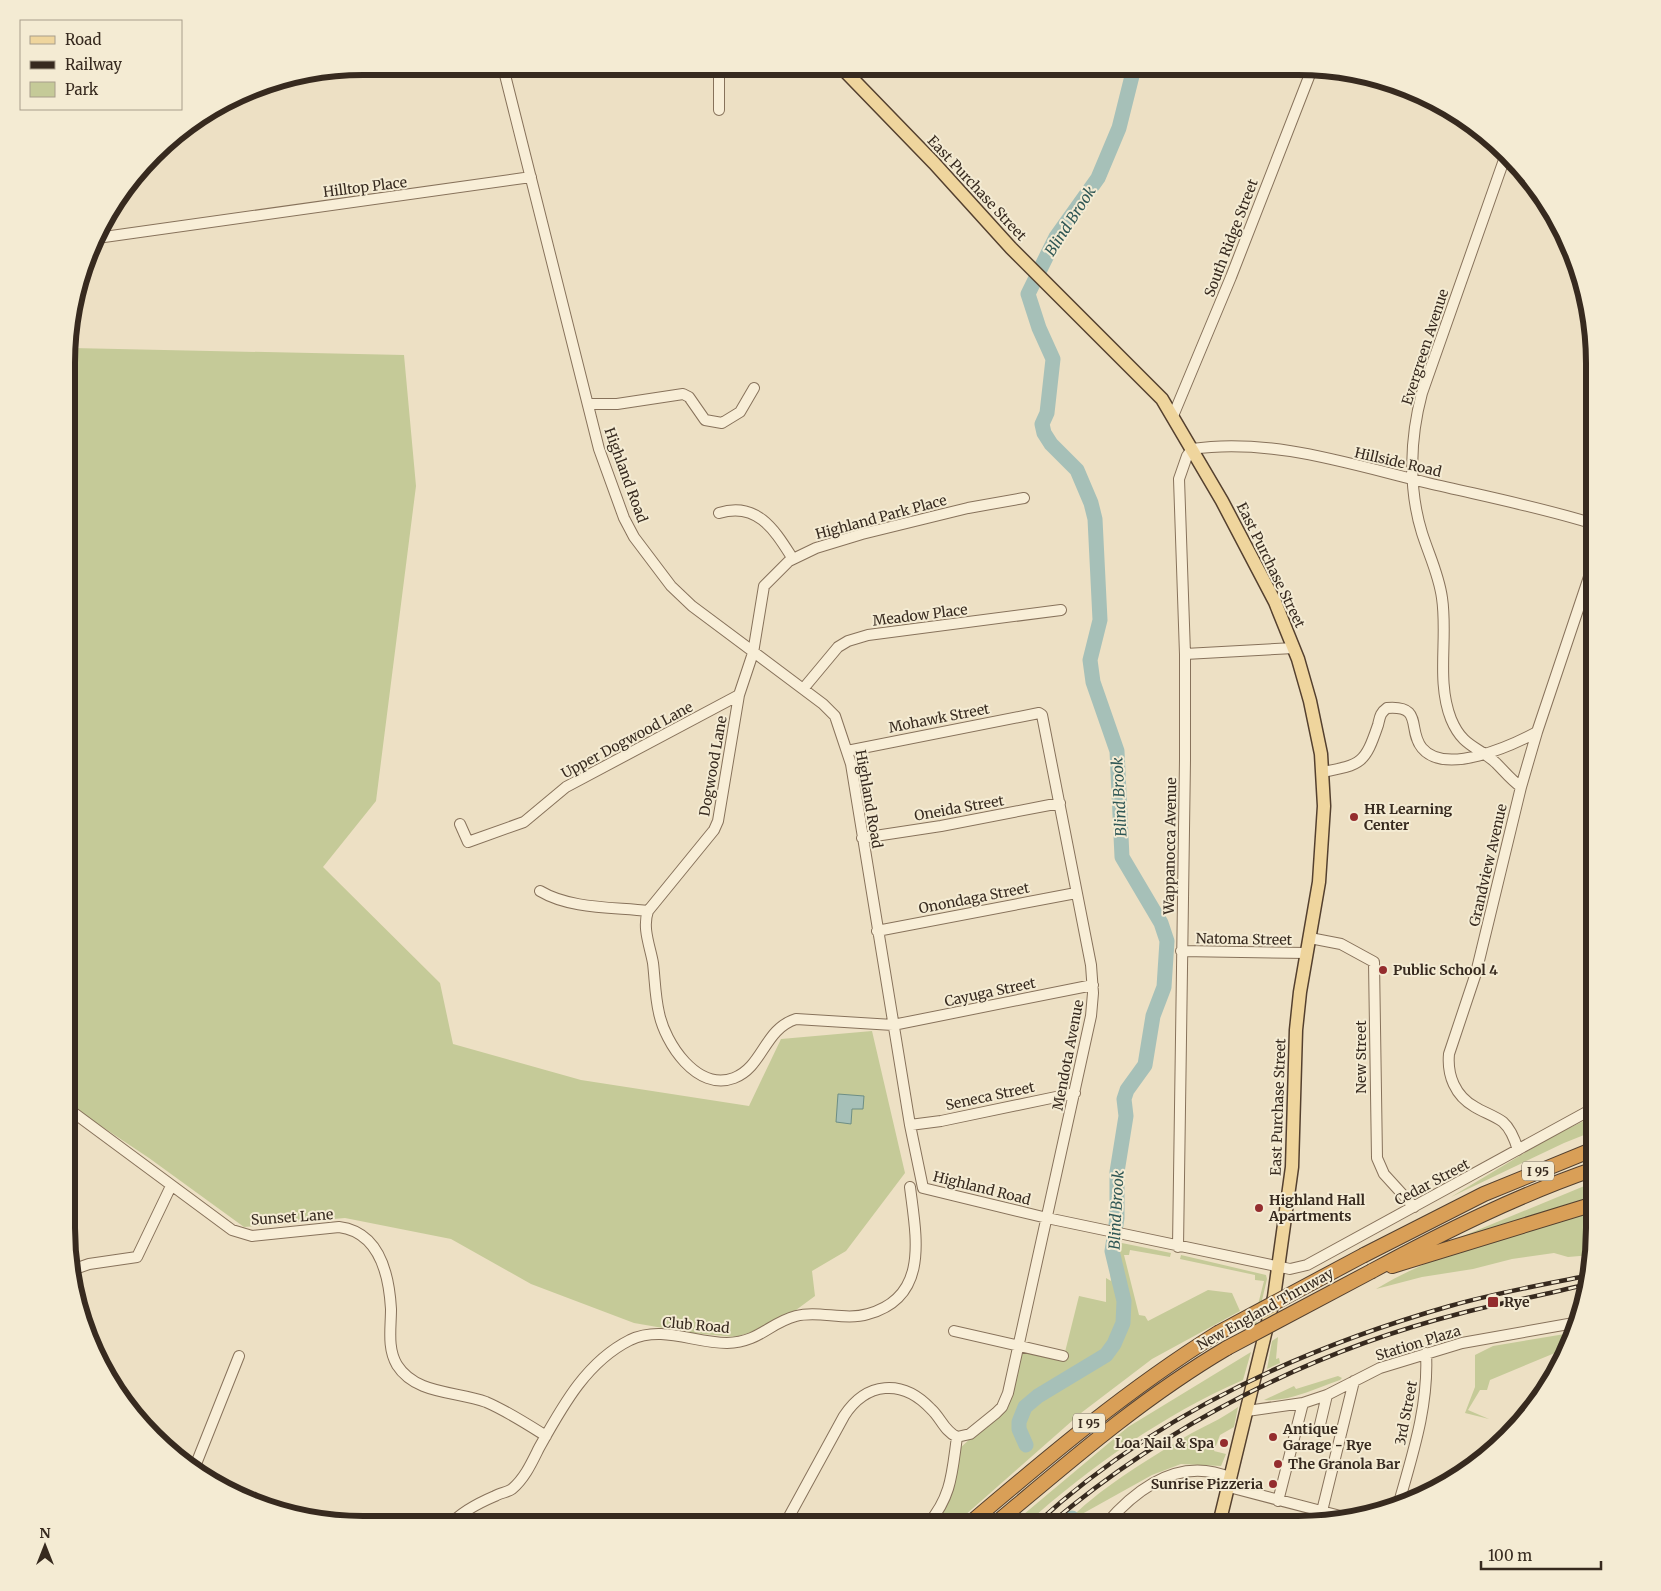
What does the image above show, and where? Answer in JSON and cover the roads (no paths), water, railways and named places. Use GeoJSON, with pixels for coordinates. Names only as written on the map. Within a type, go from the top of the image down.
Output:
{"type":"FeatureCollection","features":[{"type":"Feature","properties":{"kind":"highway","name":"New England Thruway"},"geometry":{"type":"LineString","coordinates":[[979,1516],[1104,1411],[1151,1376],[1218,1333],[1364,1255],[1484,1194],[1586,1152]]}},
{"type":"Feature","properties":{"kind":"highway","name":"New England Thruway"},"geometry":{"type":"LineString","coordinates":[[1005,1516],[1116,1423],[1163,1388],[1226,1348],[1502,1205],[1586,1172]]}},
{"type":"Feature","properties":{"kind":"highway"},"geometry":{"type":"LineString","coordinates":[[1372,1271],[1421,1258],[1586,1206]]}},
{"type":"Feature","properties":{"kind":"main road","name":"East Purchase Street"},"geometry":{"type":"LineString","coordinates":[[847,75],[934,163],[1029,265],[1151,387],[1173,416],[1254,559],[1275,602],[1294,648],[1310,701],[1322,772],[1324,806],[1319,882],[1297,1021],[1292,1167],[1280,1268],[1221,1516]]}},
{"type":"Feature","properties":{"kind":"street","name":"Highland Road"},"geometry":{"type":"LineString","coordinates":[[505,75],[599,449],[624,518],[634,537],[671,586],[692,606],[803,690],[834,716],[851,764],[877,931],[910,1124],[923,1188],[1095,1229],[1280,1268]]}},
{"type":"Feature","properties":{"kind":"street"},"geometry":{"type":"LineString","coordinates":[[719,75],[719,110]]}},
{"type":"Feature","properties":{"kind":"street","name":"South Ridge Street"},"geometry":{"type":"LineString","coordinates":[[1173,416],[1231,277],[1309,76]]}},
{"type":"Feature","properties":{"kind":"street","name":"Evergreen Avenue"},"geometry":{"type":"LineString","coordinates":[[1504,161],[1422,394],[1414,433],[1414,480],[1422,533],[1432,558],[1442,598],[1446,702],[1458,732],[1472,748],[1495,762],[1512,781],[1521,787]]}},
{"type":"Feature","properties":{"kind":"street","name":"Hilltop Place"},"geometry":{"type":"LineString","coordinates":[[105,237],[531,177]]}},
{"type":"Feature","properties":{"kind":"street"},"geometry":{"type":"LineString","coordinates":[[588,404],[617,404],[683,394],[689,397],[705,420],[722,423],[740,412],[754,388]]}},
{"type":"Feature","properties":{"kind":"street","name":"Hillside Road"},"geometry":{"type":"LineString","coordinates":[[1192,449],[1223,445],[1287,452],[1414,480],[1586,522]]}},
{"type":"Feature","properties":{"kind":"street","name":"Wappanocca Avenue"},"geometry":{"type":"LineString","coordinates":[[1178,1247],[1185,760],[1185,654],[1179,479],[1187,456],[1192,449]]}},
{"type":"Feature","properties":{"kind":"street","name":"Highland Park Place"},"geometry":{"type":"LineString","coordinates":[[752,652],[764,586],[793,560],[816,548],[862,534],[968,508],[1024,498]]}},
{"type":"Feature","properties":{"kind":"street"},"geometry":{"type":"LineString","coordinates":[[719,513],[731,509],[746,511],[761,518],[777,535],[793,560]]}},
{"type":"Feature","properties":{"kind":"street","name":"Grandview Avenue"},"geometry":{"type":"LineString","coordinates":[[1518,1150],[1509,1130],[1502,1122],[1472,1106],[1461,1095],[1453,1085],[1448,1066],[1453,1041],[1476,973],[1521,787],[1537,732],[1586,586]]}},
{"type":"Feature","properties":{"kind":"street","name":"Meadow Place"},"geometry":{"type":"LineString","coordinates":[[803,690],[838,647],[848,641],[868,635],[1061,610]]}},
{"type":"Feature","properties":{"kind":"street"},"geometry":{"type":"LineString","coordinates":[[1185,654],[1294,648]]}},
{"type":"Feature","properties":{"kind":"street","name":"Dogwood Lane"},"geometry":{"type":"LineString","coordinates":[[648,911],[699,849],[718,821],[739,695],[752,652]]}},
{"type":"Feature","properties":{"kind":"street","name":"Upper Dogwood Lane"},"geometry":{"type":"LineString","coordinates":[[460,824],[468,842],[524,822],[566,788],[739,695]]}},
{"type":"Feature","properties":{"kind":"street"},"geometry":{"type":"LineString","coordinates":[[1322,772],[1344,768],[1364,758],[1368,752],[1381,713],[1387,708],[1404,709],[1412,716],[1420,747],[1431,756],[1446,761],[1510,746],[1537,732]]}},
{"type":"Feature","properties":{"kind":"street","name":"Mohawk Street"},"geometry":{"type":"LineString","coordinates":[[847,751],[1037,713]]}},
{"type":"Feature","properties":{"kind":"street","name":"Mendota Avenue"},"geometry":{"type":"LineString","coordinates":[[957,1437],[975,1431],[1002,1407],[1020,1346],[1091,1016],[1093,985],[1044,718],[1037,713]]}},
{"type":"Feature","properties":{"kind":"street","name":"Oneida Street"},"geometry":{"type":"LineString","coordinates":[[862,838],[941,826],[1060,803]]}},
{"type":"Feature","properties":{"kind":"street"},"geometry":{"type":"LineString","coordinates":[[540,891],[551,898],[567,902],[648,911],[645,926],[659,1014],[667,1038],[677,1052],[703,1076],[717,1080],[735,1078],[746,1071],[757,1059],[774,1031],[786,1022],[796,1019],[893,1025]]}},
{"type":"Feature","properties":{"kind":"street","name":"Onondaga Street"},"geometry":{"type":"LineString","coordinates":[[877,931],[1076,893]]}},
{"type":"Feature","properties":{"kind":"street","name":"New Street"},"geometry":{"type":"LineString","coordinates":[[1310,938],[1342,944],[1374,962],[1376,1158],[1384,1174],[1414,1207]]}},
{"type":"Feature","properties":{"kind":"street","name":"Natoma Street"},"geometry":{"type":"LineString","coordinates":[[1181,952],[1307,953]]}},
{"type":"Feature","properties":{"kind":"street","name":"Cayuga Street"},"geometry":{"type":"LineString","coordinates":[[893,1025],[1093,985]]}},
{"type":"Feature","properties":{"kind":"street","name":"Seneca Street"},"geometry":{"type":"LineString","coordinates":[[910,1124],[941,1120],[1075,1093]]}},
{"type":"Feature","properties":{"kind":"street","name":"Cedar Street"},"geometry":{"type":"LineString","coordinates":[[1280,1268],[1290,1269],[1307,1265],[1586,1112]]}},
{"type":"Feature","properties":{"kind":"street","name":"Sunset Lane"},"geometry":{"type":"LineString","coordinates":[[75,1114],[232,1230],[246,1235],[339,1227],[360,1233],[380,1257],[384,1269],[389,1288],[391,1354],[402,1372],[426,1388],[460,1394],[486,1402],[546,1436]]}},
{"type":"Feature","properties":{"kind":"street"},"geometry":{"type":"LineString","coordinates":[[78,1268],[89,1264],[137,1258],[171,1186]]}},
{"type":"Feature","properties":{"kind":"street","name":"Club Road"},"geometry":{"type":"LineString","coordinates":[[460,1516],[494,1496],[512,1489],[525,1473],[566,1401],[592,1367],[615,1349],[632,1339],[667,1334],[715,1342],[740,1342],[754,1339],[797,1316],[867,1315],[892,1303],[901,1295],[916,1267],[910,1187]]}},
{"type":"Feature","properties":{"kind":"street","name":"Station Plaza"},"geometry":{"type":"LineString","coordinates":[[1247,1411],[1303,1403],[1327,1395],[1385,1366],[1426,1353],[1473,1341],[1570,1324]]}},
{"type":"Feature","properties":{"kind":"street"},"geometry":{"type":"LineString","coordinates":[[954,1332],[1063,1356]]}},
{"type":"Feature","properties":{"kind":"street","name":"3rd Street"},"geometry":{"type":"LineString","coordinates":[[1400,1497],[1423,1412],[1427,1375],[1426,1353]]}},
{"type":"Feature","properties":{"kind":"street"},"geometry":{"type":"LineString","coordinates":[[197,1462],[239,1356]]}},
{"type":"Feature","properties":{"kind":"street"},"geometry":{"type":"LineString","coordinates":[[1322,1512],[1354,1381]]}},
{"type":"Feature","properties":{"kind":"street"},"geometry":{"type":"LineString","coordinates":[[789,1516],[844,1416],[854,1403],[867,1392],[874,1389],[888,1389],[915,1397],[928,1405],[946,1430],[957,1437],[949,1490],[942,1506],[934,1516]]}},
{"type":"Feature","properties":{"kind":"street"},"geometry":{"type":"LineString","coordinates":[[1319,1429],[1327,1395]]}},
{"type":"Feature","properties":{"kind":"street"},"geometry":{"type":"LineString","coordinates":[[1278,1501],[1303,1403]]}},
{"type":"Feature","properties":{"kind":"street"},"geometry":{"type":"LineString","coordinates":[[1114,1516],[1136,1494],[1167,1475],[1197,1470],[1278,1501],[1332,1514]]}},
{"type":"Feature","properties":{"kind":"water"},"geometry":{"type":"Polygon","coordinates":[[[838,1094],[864,1096],[863,1109],[852,1109],[851,1124],[836,1122],[838,1094]]]}},
{"type":"Feature","properties":{"kind":"waterway","name":"Blind Brook"},"geometry":{"type":"LineString","coordinates":[[1026,1445],[1019,1429],[1019,1422],[1025,1407],[1038,1396],[1106,1355],[1114,1344],[1123,1323],[1124,1301],[1112,1251],[1117,1218],[1117,1172],[1126,1116],[1124,1099],[1127,1090],[1145,1065],[1153,1016],[1164,987],[1167,941],[1161,923],[1122,857],[1117,751],[1093,682],[1090,660],[1100,620],[1095,519],[1091,503],[1077,470],[1051,444],[1044,433],[1042,424],[1047,413],[1053,359],[1039,328],[1028,294],[1056,237],[1098,178],[1119,128],[1132,75]]}},
{"type":"Feature","properties":{"kind":"railway"},"geometry":{"type":"LineString","coordinates":[[1045,1516],[1081,1486],[1128,1451],[1178,1419],[1230,1391],[1283,1366],[1338,1343],[1450,1306],[1501,1293],[1581,1277]]}},
{"type":"Feature","properties":{"kind":"railway"},"geometry":{"type":"LineString","coordinates":[[1060,1516],[1143,1454],[1193,1423],[1244,1395],[1297,1370],[1351,1348],[1406,1329],[1462,1313],[1580,1286]]}},
{"type":"Feature","properties":{"kind":"place","name":"HR Learning Center"},"geometry":{"type":"Point","coordinates":[1354,817]}},
{"type":"Feature","properties":{"kind":"place","name":"Public School 4"},"geometry":{"type":"Point","coordinates":[1383,970]}},
{"type":"Feature","properties":{"kind":"place","name":"Highland Hall Apartments"},"geometry":{"type":"Point","coordinates":[1259,1208]}},
{"type":"Feature","properties":{"kind":"place","name":"Rye"},"geometry":{"type":"Point","coordinates":[1493,1302]}},
{"type":"Feature","properties":{"kind":"place","name":"Antique Garage - Rye"},"geometry":{"type":"Point","coordinates":[1273,1437]}},
{"type":"Feature","properties":{"kind":"place","name":"Loa Nail & Spa"},"geometry":{"type":"Point","coordinates":[1224,1443]}},
{"type":"Feature","properties":{"kind":"place","name":"The Granola Bar"},"geometry":{"type":"Point","coordinates":[1278,1464]}},
{"type":"Feature","properties":{"kind":"place","name":"Sunrise Pizzeria"},"geometry":{"type":"Point","coordinates":[1273,1484]}}]}
